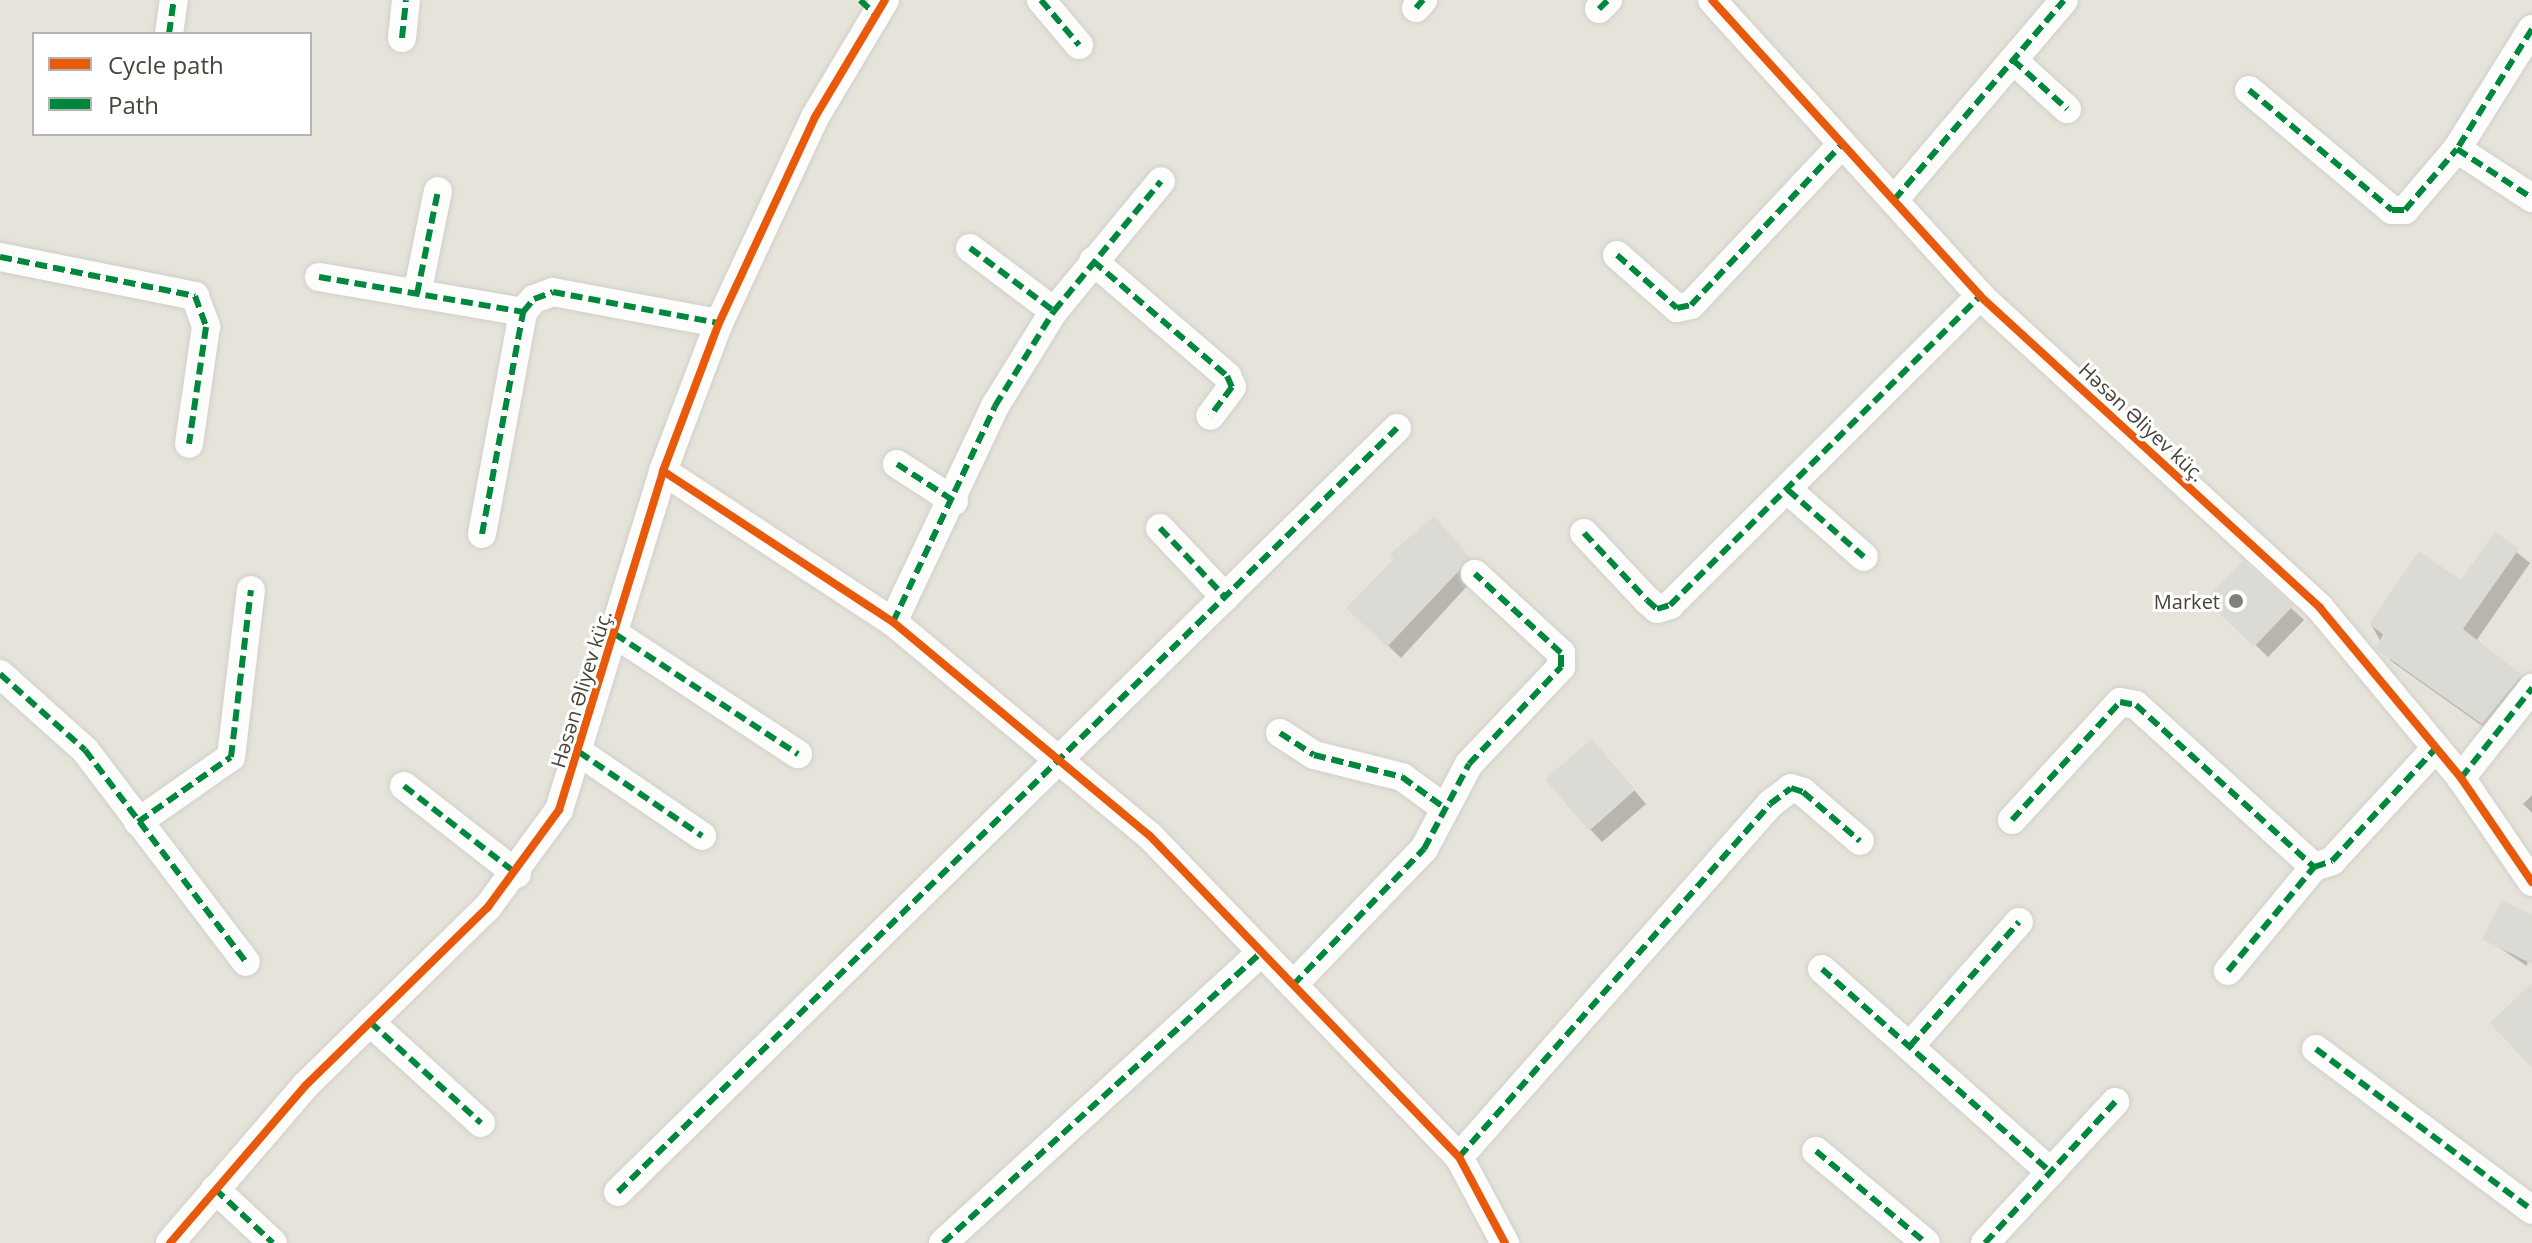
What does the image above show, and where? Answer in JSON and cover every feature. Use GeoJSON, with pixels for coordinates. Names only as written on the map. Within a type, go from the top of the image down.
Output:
{"type":"FeatureCollection","features":[{"type":"Feature","properties":{"kind":"street"},"geometry":{"type":"LineString","coordinates":[[169,32],[174,0]]}},
{"type":"Feature","properties":{"kind":"street"},"geometry":{"type":"LineString","coordinates":[[402,38],[406,0]]}},
{"type":"Feature","properties":{"kind":"street"},"geometry":{"type":"LineString","coordinates":[[1041,0],[1079,45]]}},
{"type":"Feature","properties":{"kind":"street"},"geometry":{"type":"LineString","coordinates":[[1894,200],[2064,0]]}},
{"type":"Feature","properties":{"kind":"street","name":"Həsən Əliyev küç."},"geometry":{"type":"LineString","coordinates":[[1720,3],[1841,145],[1980,296],[2320,608],[2461,778],[2532,882]]}},
{"type":"Feature","properties":{"kind":"street","name":"Həsən Əliyev küç."},"geometry":{"type":"LineString","coordinates":[[170,1243],[215,1189],[370,1022],[517,874],[559,810],[663,471],[719,323],[815,117],[873,4]]}},
{"type":"Feature","properties":{"kind":"street"},"geometry":{"type":"LineString","coordinates":[[2249,90],[2392,210],[2405,210],[2457,149],[2532,29]]}},
{"type":"Feature","properties":{"kind":"street"},"geometry":{"type":"LineString","coordinates":[[2013,60],[2067,109]]}},
{"type":"Feature","properties":{"kind":"street"},"geometry":{"type":"LineString","coordinates":[[1617,255],[1677,308],[1691,305],[1841,145]]}},
{"type":"Feature","properties":{"kind":"street"},"geometry":{"type":"LineString","coordinates":[[2457,149],[2532,198]]}},
{"type":"Feature","properties":{"kind":"street"},"geometry":{"type":"LineString","coordinates":[[893,622],[954,501],[995,406],[1054,311],[1161,181]]}},
{"type":"Feature","properties":{"kind":"street"},"geometry":{"type":"LineString","coordinates":[[417,294],[438,191]]}},
{"type":"Feature","properties":{"kind":"street"},"geometry":{"type":"LineString","coordinates":[[970,248],[1054,311]]}},
{"type":"Feature","properties":{"kind":"street"},"geometry":{"type":"LineString","coordinates":[[0,257],[195,296],[206,327],[189,444]]}},
{"type":"Feature","properties":{"kind":"street"},"geometry":{"type":"LineString","coordinates":[[1093,261],[1227,376],[1232,387],[1210,416]]}},
{"type":"Feature","properties":{"kind":"street"},"geometry":{"type":"LineString","coordinates":[[319,277],[523,312],[553,292],[719,323]]}},
{"type":"Feature","properties":{"kind":"street"},"geometry":{"type":"LineString","coordinates":[[1584,533],[1657,609],[1788,490],[1980,296]]}},
{"type":"Feature","properties":{"kind":"street"},"geometry":{"type":"LineString","coordinates":[[482,534],[523,312]]}},
{"type":"Feature","properties":{"kind":"street"},"geometry":{"type":"LineString","coordinates":[[618,1192],[1397,428]]}},
{"type":"Feature","properties":{"kind":"street"},"geometry":{"type":"LineString","coordinates":[[897,464],[954,501]]}},
{"type":"Feature","properties":{"kind":"street"},"geometry":{"type":"LineString","coordinates":[[663,471],[893,622],[1060,757],[1160,846],[1459,1157],[1505,1243]]}},
{"type":"Feature","properties":{"kind":"street"},"geometry":{"type":"LineString","coordinates":[[1788,490],[1864,557]]}},
{"type":"Feature","properties":{"kind":"street"},"geometry":{"type":"LineString","coordinates":[[1160,528],[1225,597]]}},
{"type":"Feature","properties":{"kind":"street"},"geometry":{"type":"LineString","coordinates":[[1293,985],[1424,849],[1442,806],[1487,741],[1561,667],[1561,653],[1475,574]]}},
{"type":"Feature","properties":{"kind":"street"},"geometry":{"type":"LineString","coordinates":[[138,822],[231,757],[251,590]]}},
{"type":"Feature","properties":{"kind":"street"},"geometry":{"type":"LineString","coordinates":[[615,634],[798,754]]}},
{"type":"Feature","properties":{"kind":"street"},"geometry":{"type":"LineString","coordinates":[[0,674],[67,731],[246,962]]}},
{"type":"Feature","properties":{"kind":"street"},"geometry":{"type":"LineString","coordinates":[[2461,778],[2532,688]]}},
{"type":"Feature","properties":{"kind":"street"},"geometry":{"type":"LineString","coordinates":[[2012,820],[2108,711],[2120,702],[2136,705],[2314,867]]}},
{"type":"Feature","properties":{"kind":"street"},"geometry":{"type":"LineString","coordinates":[[1280,733],[1322,758],[1402,777],[1442,806]]}},
{"type":"Feature","properties":{"kind":"street"},"geometry":{"type":"LineString","coordinates":[[2228,971],[2314,867],[2332,861],[2436,748]]}},
{"type":"Feature","properties":{"kind":"street"},"geometry":{"type":"LineString","coordinates":[[579,752],[702,836]]}},
{"type":"Feature","properties":{"kind":"street"},"geometry":{"type":"LineString","coordinates":[[404,786],[517,874]]}},
{"type":"Feature","properties":{"kind":"street"},"geometry":{"type":"LineString","coordinates":[[1459,1157],[1770,804],[1791,788],[1803,792],[1860,841]]}},
{"type":"Feature","properties":{"kind":"street"},"geometry":{"type":"LineString","coordinates":[[1910,1046],[2019,922]]}},
{"type":"Feature","properties":{"kind":"street"},"geometry":{"type":"LineString","coordinates":[[943,1243],[1261,953]]}},
{"type":"Feature","properties":{"kind":"street"},"geometry":{"type":"LineString","coordinates":[[1822,969],[2051,1172]]}},
{"type":"Feature","properties":{"kind":"street"},"geometry":{"type":"LineString","coordinates":[[370,1022],[481,1123]]}},
{"type":"Feature","properties":{"kind":"street"},"geometry":{"type":"LineString","coordinates":[[2316,1049],[2532,1210]]}},
{"type":"Feature","properties":{"kind":"street"},"geometry":{"type":"LineString","coordinates":[[1985,1243],[2115,1102]]}},
{"type":"Feature","properties":{"kind":"street"},"geometry":{"type":"LineString","coordinates":[[1816,1151],[1926,1243]]}},
{"type":"Feature","properties":{"kind":"street"},"geometry":{"type":"LineString","coordinates":[[215,1189],[273,1243]]}},
{"type":"Feature","properties":{"kind":"shaded area"},"geometry":{"type":"Polygon","coordinates":[[[0,0],[2532,0],[2532,1243],[0,1243],[0,0]]]}},
{"type":"Feature","properties":{"kind":"building"},"geometry":{"type":"Polygon","coordinates":[[[1434,516],[1471,558],[1387,647],[1346,608],[1394,559],[1390,554],[1434,516]]]}},
{"type":"Feature","properties":{"kind":"building"},"geometry":{"type":"Polygon","coordinates":[[[2495,532],[2519,549],[2463,629],[2522,675],[2482,724],[2376,649],[2383,634],[2369,624],[2419,551],[2461,580],[2495,532]]]}},
{"type":"Feature","properties":{"kind":"building"},"geometry":{"type":"Polygon","coordinates":[[[2243,561],[2293,606],[2254,647],[2205,599],[2243,561]]]}},
{"type":"Feature","properties":{"kind":"building"},"geometry":{"type":"Polygon","coordinates":[[[1592,739],[1635,790],[1589,831],[1545,779],[1592,739]]]}},
{"type":"Feature","properties":{"kind":"building"},"geometry":{"type":"Polygon","coordinates":[[[2502,900],[2532,915],[2532,964],[2482,939],[2502,900]]]}},
{"type":"Feature","properties":{"kind":"building"},"geometry":{"type":"Polygon","coordinates":[[[2532,983],[2532,1068],[2490,1023],[2532,983]]]}},
{"type":"Feature","properties":{"kind":"marked path"},"geometry":{"type":"LineString","coordinates":[[169,32],[174,0]]}},
{"type":"Feature","properties":{"kind":"marked path"},"geometry":{"type":"LineString","coordinates":[[402,38],[406,0]]}},
{"type":"Feature","properties":{"kind":"marked path"},"geometry":{"type":"LineString","coordinates":[[860,0],[874,13]]}},
{"type":"Feature","properties":{"kind":"marked path"},"geometry":{"type":"LineString","coordinates":[[1041,0],[1079,45]]}},
{"type":"Feature","properties":{"kind":"marked path"},"geometry":{"type":"LineString","coordinates":[[1416,8],[1423,0]]}},
{"type":"Feature","properties":{"kind":"marked path"},"geometry":{"type":"LineString","coordinates":[[1599,9],[1608,0]]}},
{"type":"Feature","properties":{"kind":"marked path"},"geometry":{"type":"LineString","coordinates":[[1894,200],[2064,0]]}},
{"type":"Feature","properties":{"kind":"marked path"},"geometry":{"type":"LineString","coordinates":[[2532,29],[2457,149],[2532,198]]}},
{"type":"Feature","properties":{"kind":"marked path"},"geometry":{"type":"LineString","coordinates":[[2013,60],[2067,109]]}},
{"type":"Feature","properties":{"kind":"marked path"},"geometry":{"type":"LineString","coordinates":[[2249,90],[2392,210],[2405,210],[2457,149]]}},
{"type":"Feature","properties":{"kind":"marked path"},"geometry":{"type":"LineString","coordinates":[[1617,255],[1677,308],[1691,305],[1841,145]]}},
{"type":"Feature","properties":{"kind":"marked path"},"geometry":{"type":"LineString","coordinates":[[893,622],[995,406],[1054,311],[1161,181]]}},
{"type":"Feature","properties":{"kind":"marked path"},"geometry":{"type":"LineString","coordinates":[[417,294],[438,191]]}},
{"type":"Feature","properties":{"kind":"marked path"},"geometry":{"type":"LineString","coordinates":[[970,248],[1054,311]]}},
{"type":"Feature","properties":{"kind":"marked path"},"geometry":{"type":"LineString","coordinates":[[0,257],[195,296],[206,327],[189,444]]}},
{"type":"Feature","properties":{"kind":"marked path"},"geometry":{"type":"LineString","coordinates":[[1093,261],[1227,376],[1232,387],[1210,416]]}},
{"type":"Feature","properties":{"kind":"marked path"},"geometry":{"type":"LineString","coordinates":[[319,277],[523,312]]}},
{"type":"Feature","properties":{"kind":"marked path"},"geometry":{"type":"LineString","coordinates":[[482,534],[523,312],[534,299],[553,292],[719,323]]}},
{"type":"Feature","properties":{"kind":"marked path"},"geometry":{"type":"LineString","coordinates":[[1584,533],[1657,609],[1670,605],[1980,296]]}},
{"type":"Feature","properties":{"kind":"marked path"},"geometry":{"type":"LineString","coordinates":[[618,1192],[1397,428]]}},
{"type":"Feature","properties":{"kind":"marked path"},"geometry":{"type":"LineString","coordinates":[[897,464],[954,501]]}},
{"type":"Feature","properties":{"kind":"marked path"},"geometry":{"type":"LineString","coordinates":[[1788,490],[1864,557]]}},
{"type":"Feature","properties":{"kind":"marked path"},"geometry":{"type":"LineString","coordinates":[[1160,528],[1225,597]]}},
{"type":"Feature","properties":{"kind":"marked path"},"geometry":{"type":"LineString","coordinates":[[1293,985],[1424,849],[1469,764],[1561,667],[1561,653],[1475,574]]}},
{"type":"Feature","properties":{"kind":"marked path"},"geometry":{"type":"LineString","coordinates":[[138,822],[231,757],[251,590]]}},
{"type":"Feature","properties":{"kind":"marked path"},"geometry":{"type":"LineString","coordinates":[[615,634],[798,754]]}},
{"type":"Feature","properties":{"kind":"marked path"},"geometry":{"type":"LineString","coordinates":[[0,674],[85,750],[246,962]]}},
{"type":"Feature","properties":{"kind":"marked path"},"geometry":{"type":"LineString","coordinates":[[2461,778],[2532,688]]}},
{"type":"Feature","properties":{"kind":"marked path"},"geometry":{"type":"LineString","coordinates":[[2012,820],[2120,702],[2136,705],[2314,867],[2332,861],[2436,748]]}},
{"type":"Feature","properties":{"kind":"marked path"},"geometry":{"type":"LineString","coordinates":[[1280,733],[1314,755],[1402,777],[1442,806]]}},
{"type":"Feature","properties":{"kind":"marked path"},"geometry":{"type":"LineString","coordinates":[[579,752],[702,836]]}},
{"type":"Feature","properties":{"kind":"marked path"},"geometry":{"type":"LineString","coordinates":[[404,786],[517,874]]}},
{"type":"Feature","properties":{"kind":"marked path"},"geometry":{"type":"LineString","coordinates":[[1459,1157],[1770,804],[1791,788],[1803,792],[1860,841]]}},
{"type":"Feature","properties":{"kind":"marked path"},"geometry":{"type":"LineString","coordinates":[[2228,971],[2314,867]]}},
{"type":"Feature","properties":{"kind":"marked path"},"geometry":{"type":"LineString","coordinates":[[1910,1046],[2019,922]]}},
{"type":"Feature","properties":{"kind":"marked path"},"geometry":{"type":"LineString","coordinates":[[943,1243],[1261,953]]}},
{"type":"Feature","properties":{"kind":"marked path"},"geometry":{"type":"LineString","coordinates":[[1822,969],[2051,1172]]}},
{"type":"Feature","properties":{"kind":"marked path"},"geometry":{"type":"LineString","coordinates":[[370,1022],[481,1123]]}},
{"type":"Feature","properties":{"kind":"marked path"},"geometry":{"type":"LineString","coordinates":[[2316,1049],[2532,1210]]}},
{"type":"Feature","properties":{"kind":"marked path"},"geometry":{"type":"LineString","coordinates":[[1985,1243],[2115,1102]]}},
{"type":"Feature","properties":{"kind":"marked path"},"geometry":{"type":"LineString","coordinates":[[1816,1151],[1926,1243]]}},
{"type":"Feature","properties":{"kind":"marked path"},"geometry":{"type":"LineString","coordinates":[[215,1189],[273,1243]]}},
{"type":"Feature","properties":{"kind":"cycle path"},"geometry":{"type":"LineString","coordinates":[[170,1243],[306,1085],[488,907],[559,810],[663,471],[719,323],[815,117],[885,0]]}},
{"type":"Feature","properties":{"kind":"cycle path"},"geometry":{"type":"LineString","coordinates":[[1712,0],[1980,296],[2320,608],[2461,778],[2532,882]]}},
{"type":"Feature","properties":{"kind":"cycle path"},"geometry":{"type":"LineString","coordinates":[[663,471],[893,622],[1150,836],[1459,1157],[1505,1243]]}},
{"type":"Feature","properties":{"kind":"place","name":"Market"},"geometry":{"type":"Point","coordinates":[2236,601]}}]}
